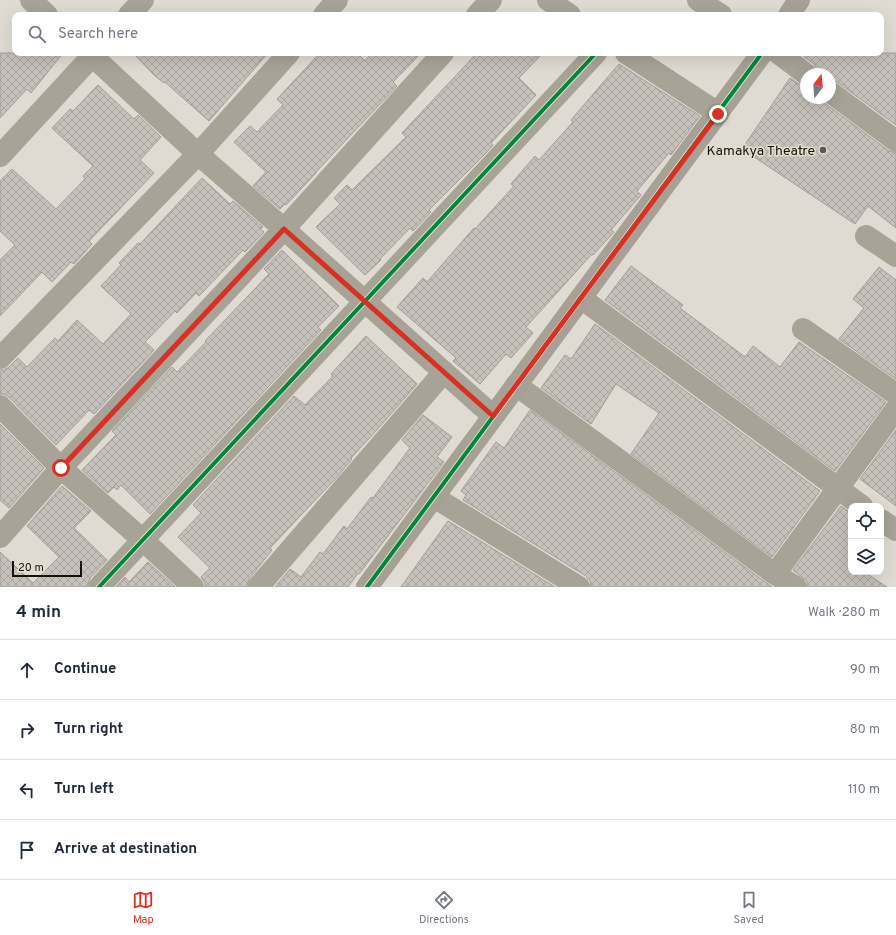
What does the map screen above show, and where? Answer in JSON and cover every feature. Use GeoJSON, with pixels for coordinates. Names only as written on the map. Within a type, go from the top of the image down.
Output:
{"type":"FeatureCollection","features":[{"type":"Feature","properties":{"kind":"street"},"geometry":{"type":"LineString","coordinates":[[31,0],[44,12]]}},
{"type":"Feature","properties":{"kind":"street"},"geometry":{"type":"LineString","coordinates":[[132,12],[143,0]]}},
{"type":"Feature","properties":{"kind":"street"},"geometry":{"type":"LineString","coordinates":[[327,12],[337,0]]}},
{"type":"Feature","properties":{"kind":"street"},"geometry":{"type":"LineString","coordinates":[[480,12],[491,0]]}},
{"type":"Feature","properties":{"kind":"street"},"geometry":{"type":"LineString","coordinates":[[548,0],[566,12]]}},
{"type":"Feature","properties":{"kind":"street"},"geometry":{"type":"LineString","coordinates":[[698,0],[716,12]]}},
{"type":"Feature","properties":{"kind":"street"},"geometry":{"type":"LineString","coordinates":[[791,12],[799,0]]}},
{"type":"Feature","properties":{"kind":"street"},"geometry":{"type":"LineString","coordinates":[[0,156],[90,56]]}},
{"type":"Feature","properties":{"kind":"street"},"geometry":{"type":"LineString","coordinates":[[94,56],[198,154],[493,416]]}},
{"type":"Feature","properties":{"kind":"street"},"geometry":{"type":"LineString","coordinates":[[0,358],[198,154],[286,56]]}},
{"type":"Feature","properties":{"kind":"street"},"geometry":{"type":"LineString","coordinates":[[0,537],[61,468],[284,229],[440,56]]}},
{"type":"Feature","properties":{"kind":"street"},"geometry":{"type":"LineString","coordinates":[[99,587],[364,300],[593,56]]}},
{"type":"Feature","properties":{"kind":"street"},"geometry":{"type":"LineString","coordinates":[[631,56],[718,114]]}},
{"type":"Feature","properties":{"kind":"street"},"geometry":{"type":"LineString","coordinates":[[367,587],[760,56]]}},
{"type":"Feature","properties":{"kind":"street"},"geometry":{"type":"LineString","coordinates":[[782,56],[800,70]]}},
{"type":"Feature","properties":{"kind":"street"},"geometry":{"type":"LineString","coordinates":[[836,96],[896,141]]}},
{"type":"Feature","properties":{"kind":"street"},"geometry":{"type":"LineString","coordinates":[[866,236],[896,256]]}},
{"type":"Feature","properties":{"kind":"street"},"geometry":{"type":"LineString","coordinates":[[581,298],[858,503]]}},
{"type":"Feature","properties":{"kind":"street"},"geometry":{"type":"LineString","coordinates":[[803,328],[896,394]]}},
{"type":"Feature","properties":{"kind":"street"},"geometry":{"type":"LineString","coordinates":[[258,587],[444,372]]}},
{"type":"Feature","properties":{"kind":"street"},"geometry":{"type":"LineString","coordinates":[[516,384],[775,574],[796,587]]}},
{"type":"Feature","properties":{"kind":"street"},"geometry":{"type":"LineString","coordinates":[[0,406],[61,468],[143,540],[193,587]]}},
{"type":"Feature","properties":{"kind":"street"},"geometry":{"type":"LineString","coordinates":[[775,574],[896,408]]}},
{"type":"Feature","properties":{"kind":"street"},"geometry":{"type":"LineString","coordinates":[[434,497],[579,587]]}},
{"type":"Feature","properties":{"kind":"street"},"geometry":{"type":"LineString","coordinates":[[884,522],[896,530]]}},
{"type":"Feature","properties":{"kind":"building"},"geometry":{"type":"Polygon","coordinates":[[[0,53],[12,53],[12,56],[61,56],[31,93],[27,89],[0,118],[0,53]]]}},
{"type":"Feature","properties":{"kind":"building"},"geometry":{"type":"Polygon","coordinates":[[[884,53],[896,53],[896,125],[836,82],[836,68],[816,68],[814,64],[804,57],[805,56],[884,56],[884,53]]]}},
{"type":"Feature","properties":{"kind":"building"},"geometry":{"type":"Polygon","coordinates":[[[136,56],[265,56],[209,121],[165,82],[164,83],[136,56]]]}},
{"type":"Feature","properties":{"kind":"building"},"geometry":{"type":"Polygon","coordinates":[[[317,56],[360,56],[365,61],[369,56],[418,56],[393,82],[397,86],[286,205],[285,204],[280,209],[253,186],[266,172],[234,142],[250,126],[257,132],[283,105],[277,99],[317,56]]]}},
{"type":"Feature","properties":{"kind":"building"},"geometry":{"type":"Polygon","coordinates":[[[474,56],[540,56],[519,78],[536,95],[491,143],[493,145],[486,153],[429,210],[431,212],[413,231],[410,228],[365,275],[316,227],[340,204],[334,198],[347,185],[352,190],[406,137],[402,133],[474,56]]]}},
{"type":"Feature","properties":{"kind":"building"},"geometry":{"type":"Polygon","coordinates":[[[619,64],[700,116],[671,155],[669,153],[637,191],[641,195],[611,230],[614,232],[526,327],[533,333],[511,358],[506,354],[480,384],[453,361],[456,358],[397,307],[423,278],[427,282],[474,228],[475,229],[514,186],[511,184],[535,156],[539,160],[573,122],[571,120],[619,64]]]}},
{"type":"Feature","properties":{"kind":"building"},"geometry":{"type":"Polygon","coordinates":[[[790,78],[800,84],[800,104],[826,104],[889,151],[896,153],[896,228],[868,206],[855,224],[742,149],[790,78]]]}},
{"type":"Feature","properties":{"kind":"building"},"geometry":{"type":"Polygon","coordinates":[[[98,85],[134,119],[138,115],[161,137],[140,160],[154,173],[89,241],[92,244],[74,264],[71,262],[52,282],[42,272],[0,316],[0,260],[15,245],[0,231],[0,181],[12,169],[56,209],[85,179],[83,176],[93,166],[52,128],[70,109],[73,111],[98,85]]]}},
{"type":"Feature","properties":{"kind":"building"},"geometry":{"type":"Polygon","coordinates":[[[202,178],[230,204],[233,201],[263,227],[260,229],[264,232],[245,252],[243,250],[199,296],[196,293],[177,313],[175,311],[145,342],[154,350],[94,414],[89,410],[56,445],[9,397],[4,394],[0,394],[0,370],[4,370],[9,367],[18,358],[27,367],[55,338],[58,341],[77,320],[103,344],[131,314],[101,286],[121,265],[119,263],[138,243],[140,244],[202,178]]]}},
{"type":"Feature","properties":{"kind":"building"},"geometry":{"type":"Polygon","coordinates":[[[282,250],[339,306],[318,327],[321,330],[150,514],[121,485],[117,490],[114,487],[108,493],[82,470],[116,435],[112,431],[172,367],[177,372],[269,274],[264,269],[282,250]]]}},
{"type":"Feature","properties":{"kind":"building"},"geometry":{"type":"Polygon","coordinates":[[[631,266],[683,305],[680,308],[745,357],[753,346],[780,367],[799,342],[886,402],[835,471],[605,300],[631,266]]]}},
{"type":"Feature","properties":{"kind":"building"},"geometry":{"type":"Polygon","coordinates":[[[879,267],[896,280],[896,379],[839,339],[864,308],[853,299],[879,267]]]}},
{"type":"Feature","properties":{"kind":"building"},"geometry":{"type":"Polygon","coordinates":[[[595,324],[820,491],[772,557],[631,454],[659,413],[616,384],[591,424],[541,388],[565,355],[571,359],[595,324]]]}},
{"type":"Feature","properties":{"kind":"building"},"geometry":{"type":"Polygon","coordinates":[[[366,336],[417,384],[351,458],[352,459],[337,477],[270,548],[272,550],[249,579],[246,587],[205,587],[205,583],[201,577],[210,568],[178,537],[201,513],[193,505],[294,396],[305,405],[333,376],[331,374],[366,336]]]}},
{"type":"Feature","properties":{"kind":"building"},"geometry":{"type":"Polygon","coordinates":[[[530,410],[772,587],[591,587],[590,581],[586,576],[463,500],[466,495],[461,491],[496,442],[504,448],[530,410]]]}},
{"type":"Feature","properties":{"kind":"building"},"geometry":{"type":"Polygon","coordinates":[[[423,415],[452,437],[437,457],[444,462],[348,587],[275,587],[290,569],[301,577],[320,552],[323,554],[344,526],[347,529],[371,497],[373,498],[410,448],[402,440],[423,415]]]}},
{"type":"Feature","properties":{"kind":"building"},"geometry":{"type":"Polygon","coordinates":[[[0,424],[44,468],[9,508],[0,500],[0,424]]]}},
{"type":"Feature","properties":{"kind":"building"},"geometry":{"type":"Polygon","coordinates":[[[896,430],[896,506],[860,479],[896,430]]]}},
{"type":"Feature","properties":{"kind":"building"},"geometry":{"type":"Polygon","coordinates":[[[62,486],[91,511],[74,528],[107,560],[90,578],[87,587],[0,587],[0,552],[33,583],[59,557],[27,526],[62,486]]]}},
{"type":"Feature","properties":{"kind":"building"},"geometry":{"type":"Polygon","coordinates":[[[841,506],[848,511],[848,575],[869,575],[887,587],[808,587],[807,581],[793,570],[841,506]]]}},
{"type":"Feature","properties":{"kind":"building"},"geometry":{"type":"Polygon","coordinates":[[[448,521],[555,587],[401,587],[448,521]]]}},
{"type":"Feature","properties":{"kind":"building"},"geometry":{"type":"Polygon","coordinates":[[[148,562],[175,587],[116,587],[125,577],[129,582],[148,562]]]}},
{"type":"Feature","properties":{"kind":"cycle path"},"geometry":{"type":"LineString","coordinates":[[99,587],[593,56]]}},
{"type":"Feature","properties":{"kind":"cycle path"},"geometry":{"type":"LineString","coordinates":[[367,587],[760,56]]}},
{"type":"Feature","properties":{"kind":"place","name":"Kamakya Theatre"},"geometry":{"type":"Point","coordinates":[823,150]}},
{"type":"Feature","properties":{"kind":"route"},"geometry":{"type":"LineString","coordinates":[[61,468],[284,229],[493,416],[718,114]]}}]}
